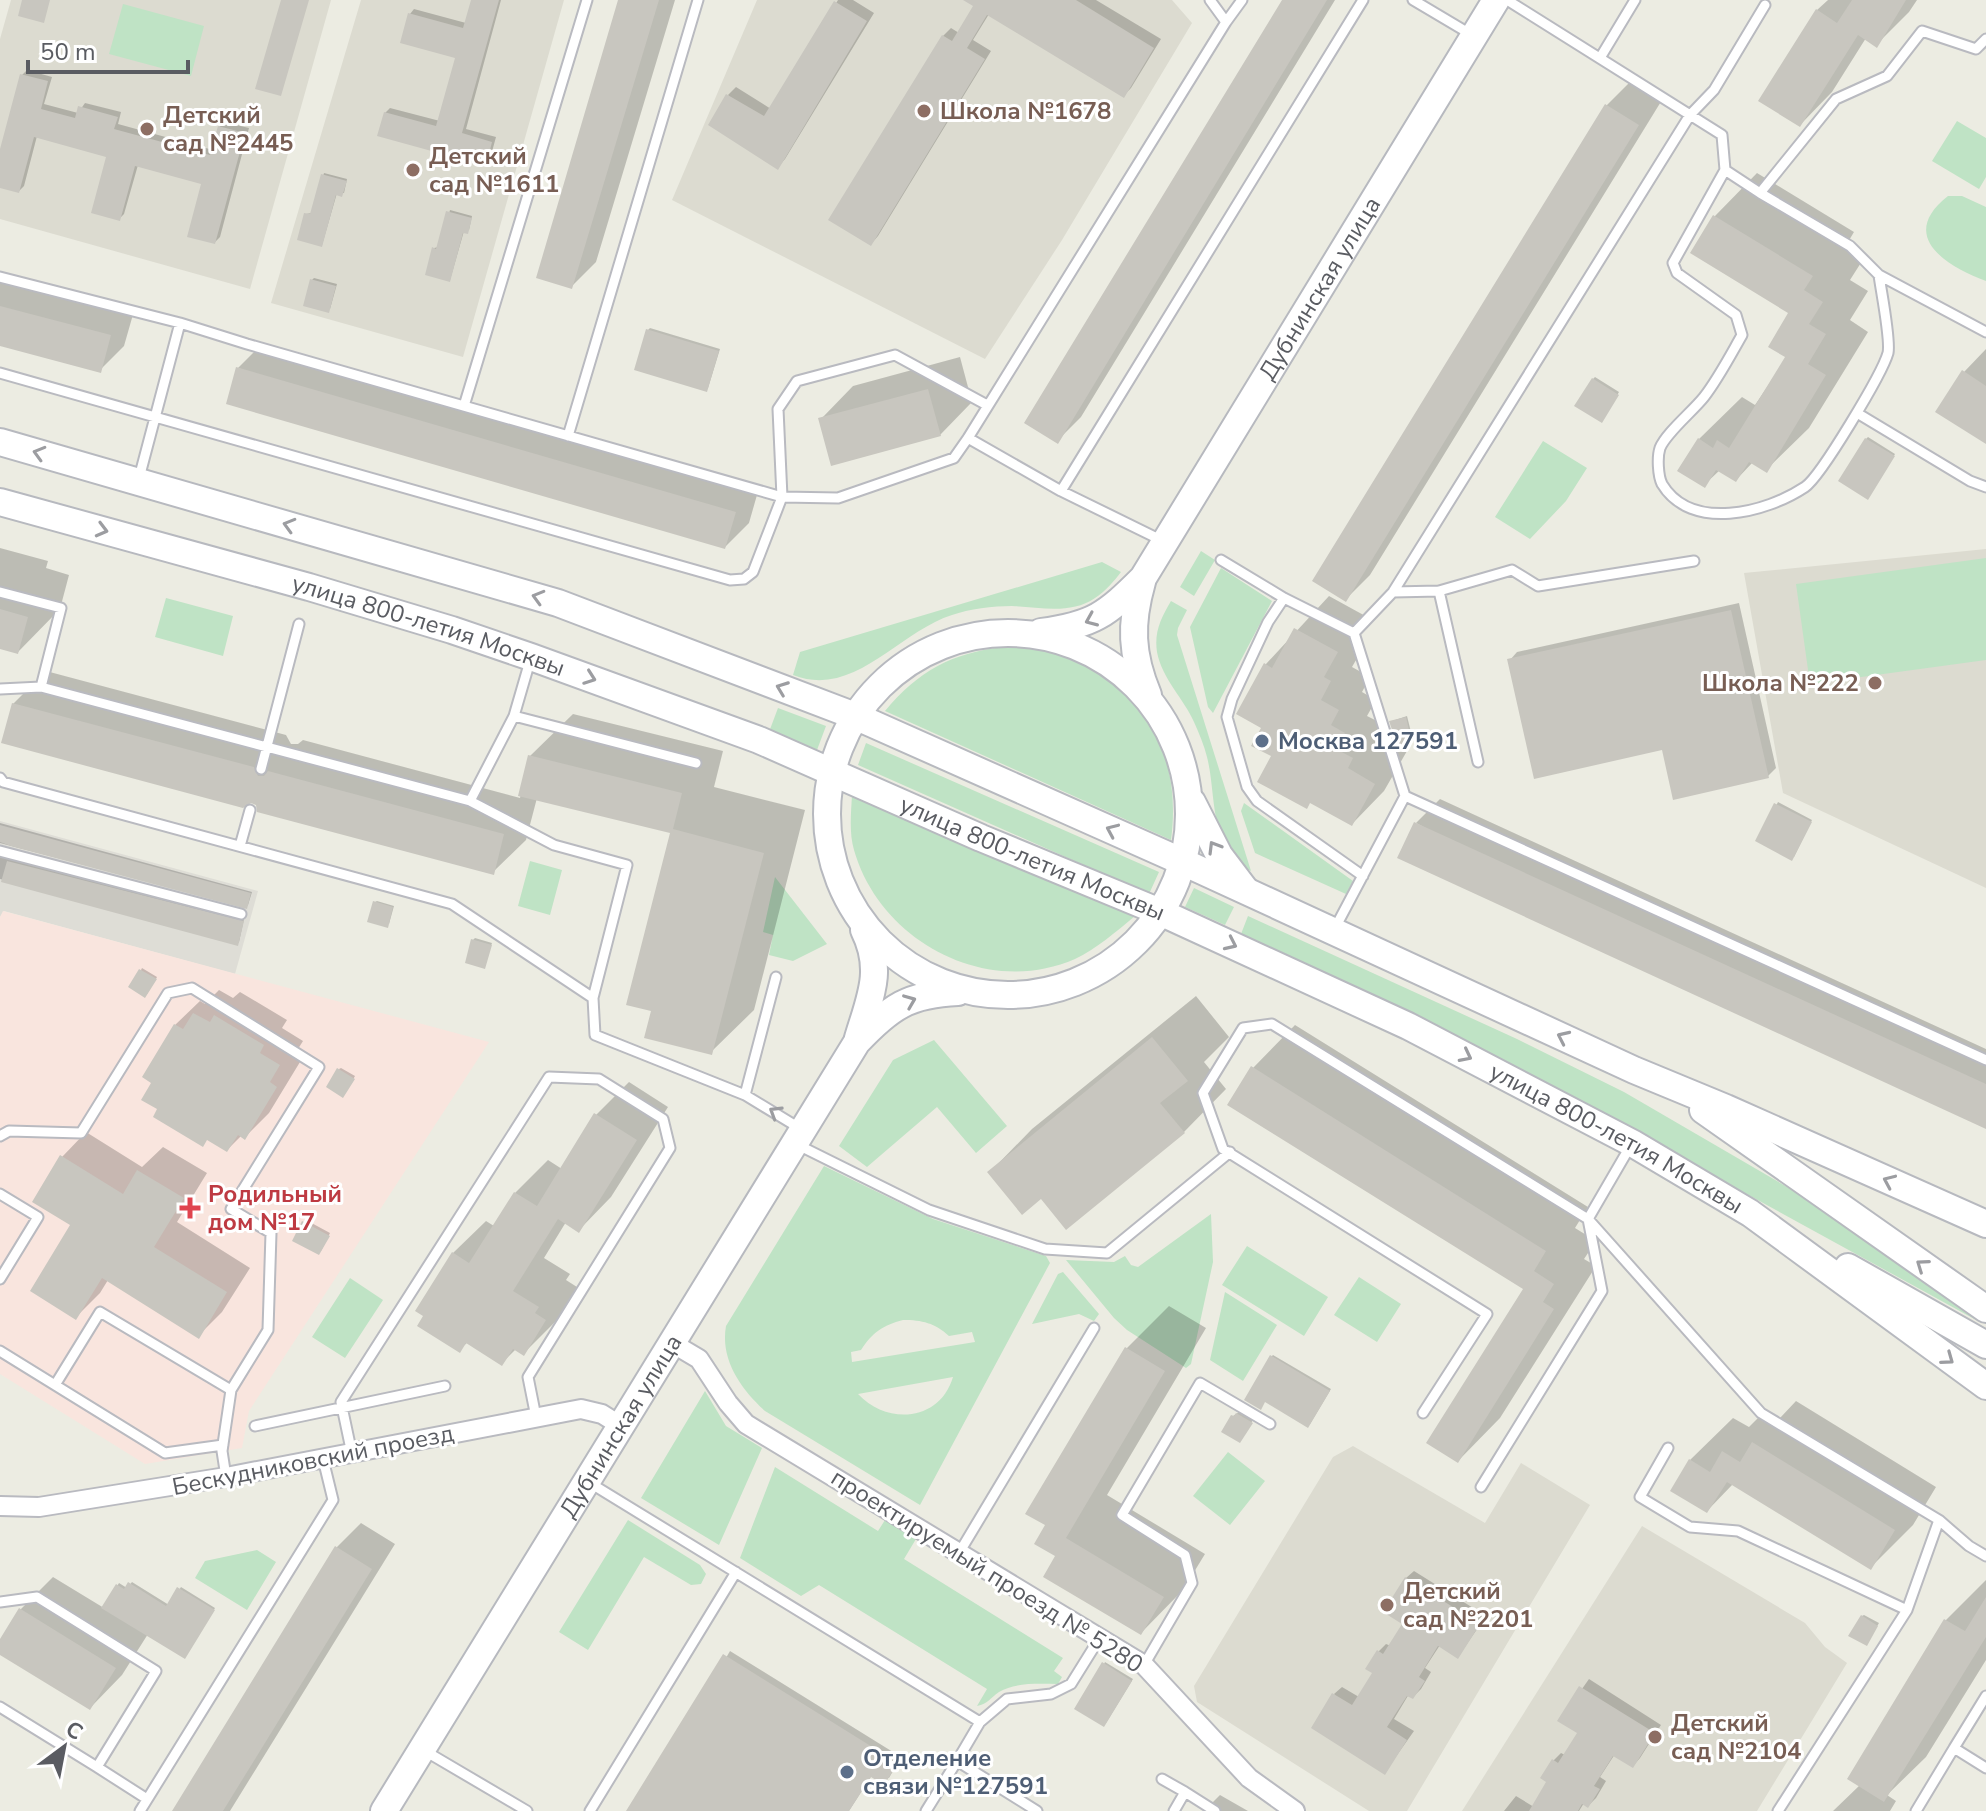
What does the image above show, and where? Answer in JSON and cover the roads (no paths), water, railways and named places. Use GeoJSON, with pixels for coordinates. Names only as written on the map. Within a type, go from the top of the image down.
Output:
{"type":"FeatureCollection","features":[{"type":"Feature","properties":{"kind":"main road","name":"Дубнинская улица"},"geometry":{"type":"LineString","coordinates":[[1025,634],[1081,625],[1099,618],[1143,578],[1496,0]]}},
{"type":"Feature","properties":{"kind":"main road"},"geometry":{"type":"LineString","coordinates":[[0,442],[558,603],[855,716],[1183,862],[1634,1070],[1986,1224]]}},
{"type":"Feature","properties":{"kind":"main road","name":"улица 800-летия Москвы"},"geometry":{"type":"LineString","coordinates":[[0,502],[309,587],[531,657],[702,719],[1160,912],[1408,1026],[1632,1143],[1750,1213],[1986,1386]]}},
{"type":"Feature","properties":{"kind":"main road","name":"Дубнинская улица"},"geometry":{"type":"LineString","coordinates":[[1143,578],[1134,611],[1132,634],[1141,678],[1152,704]]}},
{"type":"Feature","properties":{"kind":"main road"},"geometry":{"type":"LineString","coordinates":[[1025,634],[1050,638],[1096,656],[1135,685],[1152,704],[1176,747],[1188,794],[1189,819],[1183,862],[1172,891],[1160,912],[1128,950],[1087,977],[1040,992],[1015,995],[977,991],[945,983],[910,966],[881,943],[857,915],[840,881],[828,833],[827,809],[832,772],[844,737],[855,716],[888,678],[929,651],[976,636],[1025,634]]}},
{"type":"Feature","properties":{"kind":"main road"},"geometry":{"type":"LineString","coordinates":[[1188,794],[1215,848],[1249,894]]}},
{"type":"Feature","properties":{"kind":"main road","name":"Дубнинская улица"},"geometry":{"type":"LineString","coordinates":[[384,1811],[857,1042],[873,991],[876,966],[872,945],[857,915]]}},
{"type":"Feature","properties":{"kind":"main road","name":"Дубнинская улица"},"geometry":{"type":"LineString","coordinates":[[857,1042],[889,1011],[908,1000],[931,993],[977,991]]}},
{"type":"Feature","properties":{"kind":"main road"},"geometry":{"type":"LineString","coordinates":[[1634,1070],[1720,1122],[1986,1309]]}},
{"type":"Feature","properties":{"kind":"main road"},"geometry":{"type":"LineString","coordinates":[[1750,1213],[1986,1345]]}},
{"type":"Feature","properties":{"kind":"street","name":"проектируемый проезд № 5280"},"geometry":{"type":"LineString","coordinates":[[672,1343],[699,1359],[746,1424],[1144,1665],[1249,1778],[1295,1811]]}},
{"type":"Feature","properties":{"kind":"street","name":"Бескудниковский проезд"},"geometry":{"type":"LineString","coordinates":[[0,1506],[39,1507],[226,1477],[581,1409],[602,1414],[621,1426]]}},
{"type":"Feature","properties":{"kind":"lane"},"geometry":{"type":"LineString","coordinates":[[464,406],[587,0]]}},
{"type":"Feature","properties":{"kind":"lane"},"geometry":{"type":"LineString","coordinates":[[568,436],[698,0]]}},
{"type":"Feature","properties":{"kind":"lane"},"geometry":{"type":"LineString","coordinates":[[1210,0],[1226,22]]}},
{"type":"Feature","properties":{"kind":"lane"},"geometry":{"type":"LineString","coordinates":[[0,277],[180,323],[782,497],[838,498],[954,458],[1242,0]]}},
{"type":"Feature","properties":{"kind":"lane"},"geometry":{"type":"LineString","coordinates":[[1061,491],[1363,0]]}},
{"type":"Feature","properties":{"kind":"lane"},"geometry":{"type":"LineString","coordinates":[[1413,0],[1474,36]]}},
{"type":"Feature","properties":{"kind":"lane"},"geometry":{"type":"LineString","coordinates":[[1507,0],[1722,135],[1725,170],[1673,263],[1677,273],[1736,315],[1742,335],[1704,397],[1660,448],[1659,478],[1670,496],[1690,507],[1722,515],[1761,508],[1807,486],[1857,413],[1889,351],[1879,275]]}},
{"type":"Feature","properties":{"kind":"lane"},"geometry":{"type":"LineString","coordinates":[[1600,58],[1635,0]]}},
{"type":"Feature","properties":{"kind":"lane"},"geometry":{"type":"LineString","coordinates":[[1354,633],[1393,592],[1690,115],[1714,90],[1765,5]]}},
{"type":"Feature","properties":{"kind":"lane"},"geometry":{"type":"LineString","coordinates":[[1760,193],[1836,99],[1887,76],[1922,31],[1976,49],[1986,39]]}},
{"type":"Feature","properties":{"kind":"lane"},"geometry":{"type":"LineString","coordinates":[[1725,170],[1850,246],[1879,275],[1986,332]]}},
{"type":"Feature","properties":{"kind":"lane"},"geometry":{"type":"LineString","coordinates":[[138,481],[180,323]]}},
{"type":"Feature","properties":{"kind":"lane"},"geometry":{"type":"LineString","coordinates":[[0,373],[730,580],[744,579],[753,572],[782,497],[778,409],[797,381],[895,355],[987,405]]}},
{"type":"Feature","properties":{"kind":"lane"},"geometry":{"type":"LineString","coordinates":[[1857,413],[1970,481],[1986,487]]}},
{"type":"Feature","properties":{"kind":"lane"},"geometry":{"type":"LineString","coordinates":[[968,438],[1061,491],[1165,542]]}},
{"type":"Feature","properties":{"kind":"lane"},"geometry":{"type":"LineString","coordinates":[[1221,560],[1284,598],[1354,633],[1405,796],[1333,932]]}},
{"type":"Feature","properties":{"kind":"lane"},"geometry":{"type":"LineString","coordinates":[[1393,592],[1439,591],[1512,570],[1538,586],[1694,561]]}},
{"type":"Feature","properties":{"kind":"lane"},"geometry":{"type":"LineString","coordinates":[[1439,591],[1478,762]]}},
{"type":"Feature","properties":{"kind":"lane"},"geometry":{"type":"LineString","coordinates":[[0,592],[61,608],[41,687]]}},
{"type":"Feature","properties":{"kind":"lane"},"geometry":{"type":"LineString","coordinates":[[1284,598],[1262,635],[1232,699],[1227,717],[1247,787],[1257,801],[1363,876]]}},
{"type":"Feature","properties":{"kind":"lane"},"geometry":{"type":"LineString","coordinates":[[261,769],[299,624]]}},
{"type":"Feature","properties":{"kind":"lane"},"geometry":{"type":"LineString","coordinates":[[470,801],[514,716],[531,657]]}},
{"type":"Feature","properties":{"kind":"lane"},"geometry":{"type":"LineString","coordinates":[[0,689],[41,687],[470,801],[554,845],[627,865],[593,998],[595,1035],[745,1095],[799,1137],[929,1210],[1045,1249],[1107,1253],[1230,1152]]}},
{"type":"Feature","properties":{"kind":"lane"},"geometry":{"type":"LineString","coordinates":[[514,716],[696,763]]}},
{"type":"Feature","properties":{"kind":"lane"},"geometry":{"type":"LineString","coordinates":[[0,778],[3,782],[452,904],[593,998]]}},
{"type":"Feature","properties":{"kind":"lane"},"geometry":{"type":"LineString","coordinates":[[1405,796],[1986,1060]]}},
{"type":"Feature","properties":{"kind":"lane"},"geometry":{"type":"LineString","coordinates":[[240,846],[250,810]]}},
{"type":"Feature","properties":{"kind":"lane"},"geometry":{"type":"LineString","coordinates":[[0,851],[241,914]]}},
{"type":"Feature","properties":{"kind":"lane"},"geometry":{"type":"LineString","coordinates":[[745,1095],[776,977]]}},
{"type":"Feature","properties":{"kind":"lane"},"geometry":{"type":"LineString","coordinates":[[0,1136],[9,1131],[81,1133],[168,993],[192,988],[319,1067],[231,1209],[271,1233],[268,1330],[231,1390],[223,1445],[226,1477]]}},
{"type":"Feature","properties":{"kind":"lane"},"geometry":{"type":"LineString","coordinates":[[1423,1413],[1487,1314],[1223,1149],[1203,1093],[1243,1028],[1272,1024],[1588,1219],[1761,1413],[1939,1520],[1986,1556]]}},
{"type":"Feature","properties":{"kind":"lane"},"geometry":{"type":"LineString","coordinates":[[352,1454],[341,1402],[549,1077],[599,1079],[663,1119],[670,1148],[528,1377],[536,1417]]}},
{"type":"Feature","properties":{"kind":"lane"},"geometry":{"type":"LineString","coordinates":[[1481,1487],[1602,1291],[1588,1219],[1632,1143]]}},
{"type":"Feature","properties":{"kind":"lane"},"geometry":{"type":"LineString","coordinates":[[0,1194],[38,1217],[0,1279]]}},
{"type":"Feature","properties":{"kind":"lane"},"geometry":{"type":"LineString","coordinates":[[55,1385],[100,1312],[231,1390]]}},
{"type":"Feature","properties":{"kind":"lane"},"geometry":{"type":"LineString","coordinates":[[959,1553],[1094,1328]]}},
{"type":"Feature","properties":{"kind":"lane"},"geometry":{"type":"LineString","coordinates":[[0,1351],[165,1453],[223,1445]]}},
{"type":"Feature","properties":{"kind":"lane"},"geometry":{"type":"LineString","coordinates":[[1144,1665],[1192,1583],[1185,1555],[1122,1515],[1200,1383],[1270,1424]]}},
{"type":"Feature","properties":{"kind":"lane"},"geometry":{"type":"LineString","coordinates":[[255,1426],[445,1386]]}},
{"type":"Feature","properties":{"kind":"lane"},"geometry":{"type":"LineString","coordinates":[[1668,1448],[1640,1497],[1690,1527],[1738,1531],[1907,1610]]}},
{"type":"Feature","properties":{"kind":"lane"},"geometry":{"type":"LineString","coordinates":[[140,1811],[333,1500],[323,1459]]}},
{"type":"Feature","properties":{"kind":"lane"},"geometry":{"type":"LineString","coordinates":[[587,1482],[980,1722]]}},
{"type":"Feature","properties":{"kind":"lane"},"geometry":{"type":"LineString","coordinates":[[1778,1811],[1907,1610],[1939,1520]]}},
{"type":"Feature","properties":{"kind":"lane"},"geometry":{"type":"LineString","coordinates":[[590,1811],[736,1572]]}},
{"type":"Feature","properties":{"kind":"lane"},"geometry":{"type":"LineString","coordinates":[[0,1602],[37,1597],[156,1671],[97,1767]]}},
{"type":"Feature","properties":{"kind":"lane"},"geometry":{"type":"LineString","coordinates":[[926,1811],[980,1722],[1007,1699],[1051,1694],[1071,1684],[1099,1639]]}},
{"type":"Feature","properties":{"kind":"lane"},"geometry":{"type":"LineString","coordinates":[[1916,1811],[1986,1696]]}},
{"type":"Feature","properties":{"kind":"lane"},"geometry":{"type":"LineString","coordinates":[[0,1707],[147,1799]]}},
{"type":"Feature","properties":{"kind":"lane"},"geometry":{"type":"LineString","coordinates":[[1954,1748],[1986,1768]]}},
{"type":"Feature","properties":{"kind":"lane"},"geometry":{"type":"LineString","coordinates":[[422,1749],[527,1811]]}},
{"type":"Feature","properties":{"kind":"lane"},"geometry":{"type":"LineString","coordinates":[[957,1761],[1037,1811]]}},
{"type":"Feature","properties":{"kind":"lane"},"geometry":{"type":"LineString","coordinates":[[1162,1779],[1215,1811]]}},
{"type":"Feature","properties":{"kind":"lane"},"geometry":{"type":"LineString","coordinates":[[1174,1811],[1185,1792]]}},
{"type":"Feature","properties":{"kind":"place","name":"Школа №1678"},"geometry":{"type":"Point","coordinates":[924,111]}},
{"type":"Feature","properties":{"kind":"place","name":"Детский сад №2445"},"geometry":{"type":"Point","coordinates":[147,129]}},
{"type":"Feature","properties":{"kind":"place","name":"Детский сад №1611"},"geometry":{"type":"Point","coordinates":[413,170]}},
{"type":"Feature","properties":{"kind":"place","name":"Школа №222"},"geometry":{"type":"Point","coordinates":[1875,683]}},
{"type":"Feature","properties":{"kind":"place","name":"Москва 127591"},"geometry":{"type":"Point","coordinates":[1262,741]}},
{"type":"Feature","properties":{"kind":"place","name":"Родильный дом №17"},"geometry":{"type":"Point","coordinates":[190,1208]}},
{"type":"Feature","properties":{"kind":"place","name":"Детский сад №2201"},"geometry":{"type":"Point","coordinates":[1387,1605]}},
{"type":"Feature","properties":{"kind":"place","name":"Детский сад №2104"},"geometry":{"type":"Point","coordinates":[1655,1737]}},
{"type":"Feature","properties":{"kind":"place","name":"Отделение связи №127591"},"geometry":{"type":"Point","coordinates":[847,1772]}}]}
